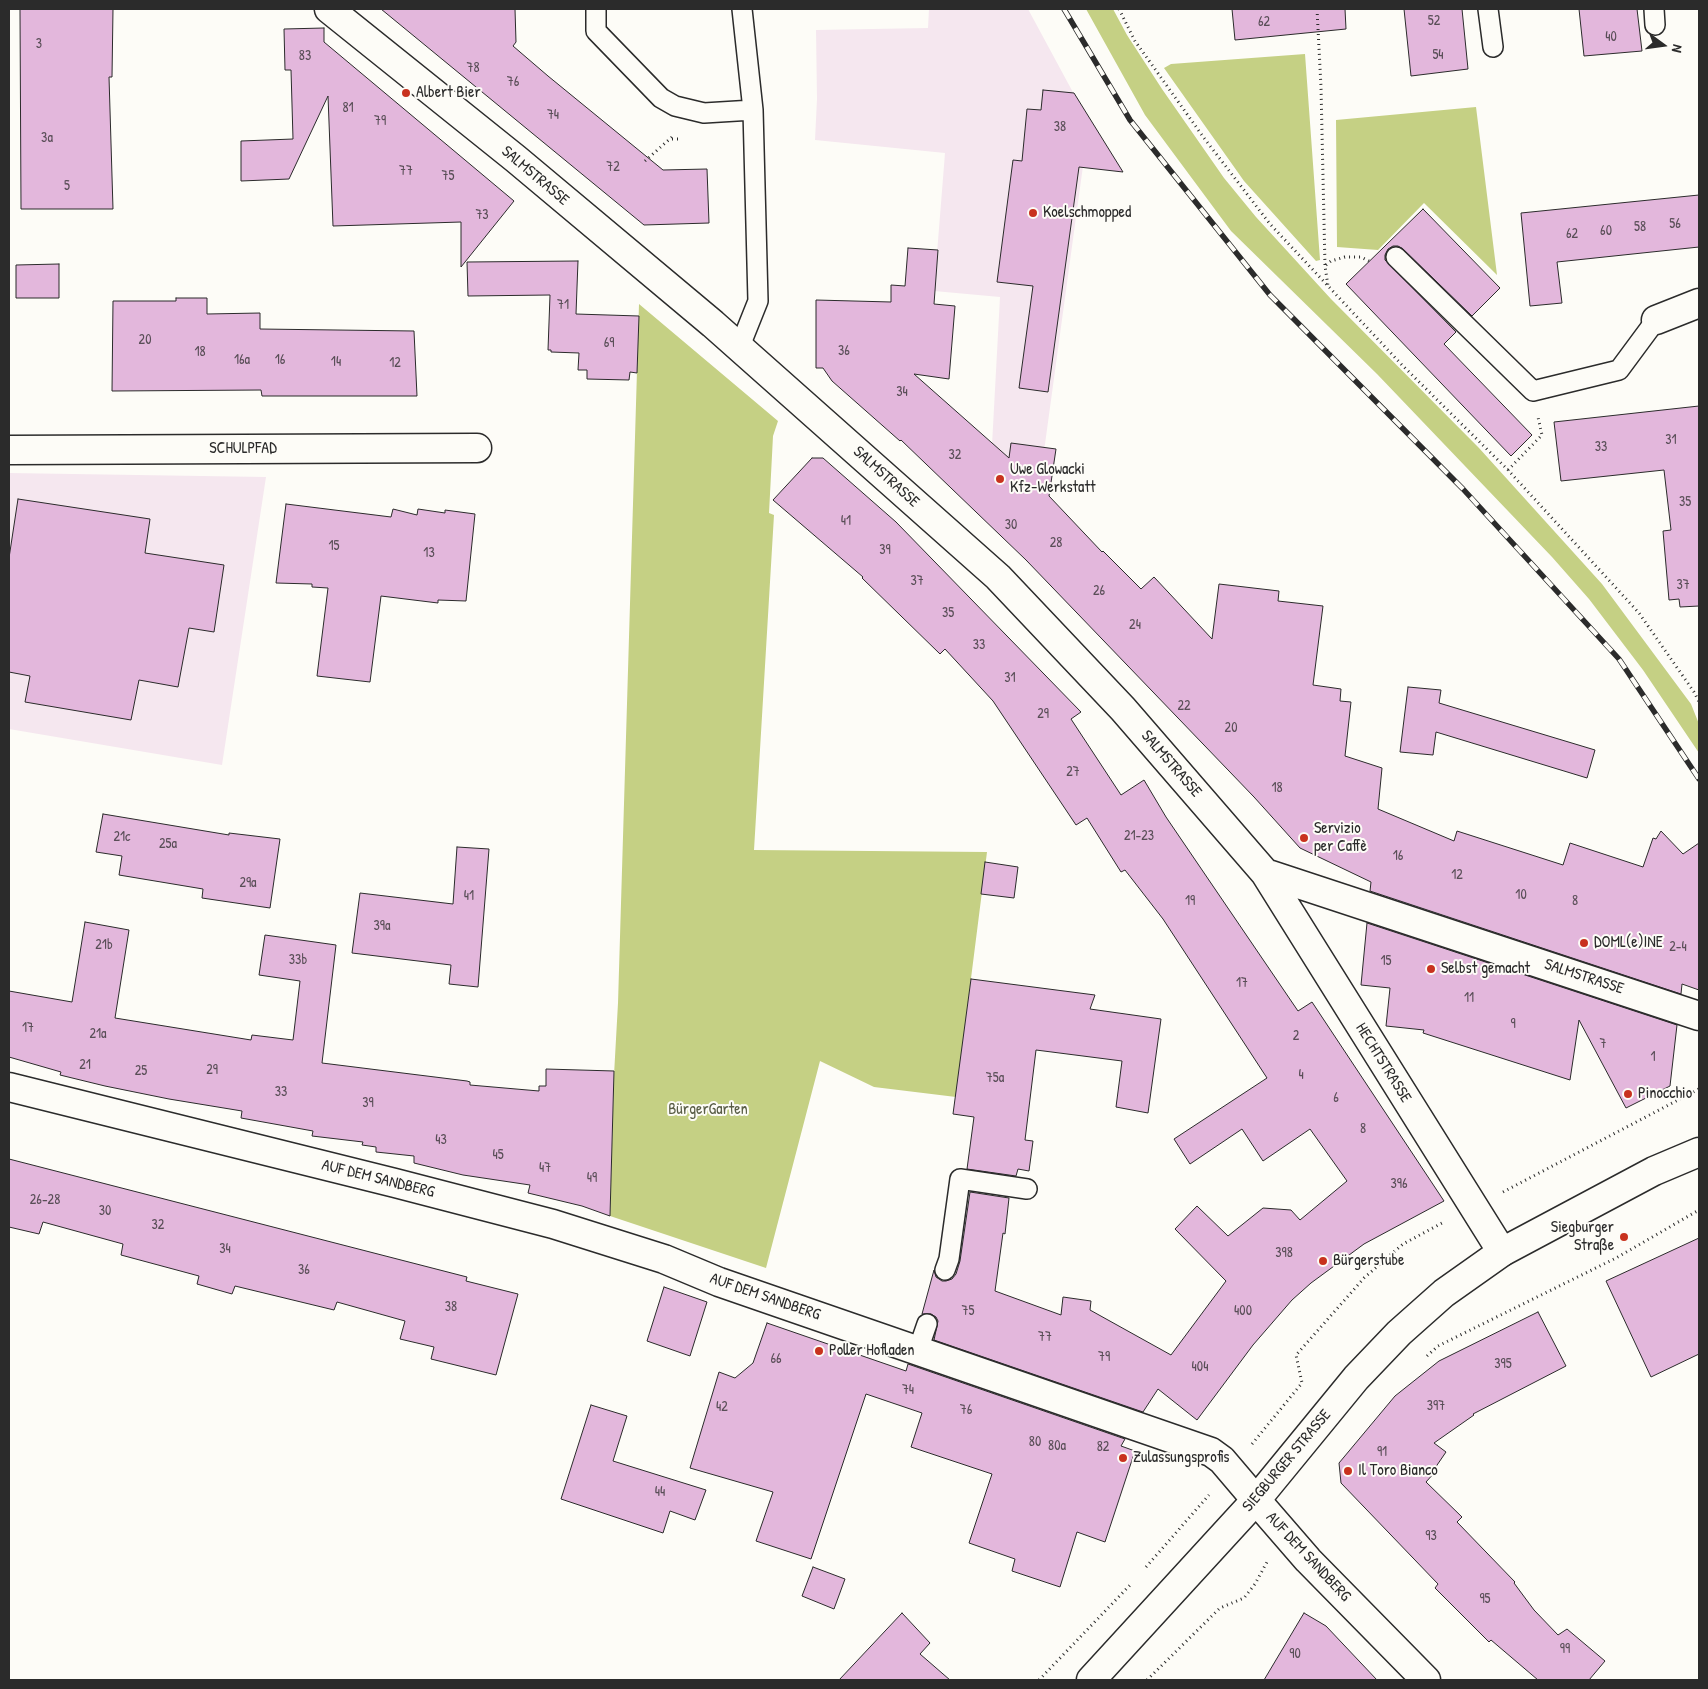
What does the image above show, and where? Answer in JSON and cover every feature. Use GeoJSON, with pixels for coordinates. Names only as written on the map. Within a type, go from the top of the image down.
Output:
{"type":"FeatureCollection","features":[{"type":"Feature","properties":{"kind":"street","name":"SALMSTRASSE"},"geometry":{"type":"LineString","coordinates":[[329,9],[516,159],[740,346],[998,577],[1123,709],[1265,873],[1699,1016]]}},
{"type":"Feature","properties":{"kind":"street"},"geometry":{"type":"LineString","coordinates":[[1656,320],[1699,303]]}},
{"type":"Feature","properties":{"kind":"street","name":"SCHULPFAD"},"geometry":{"type":"LineString","coordinates":[[9,450],[477,448]]}},
{"type":"Feature","properties":{"kind":"street","name":"HECHTSTRASSE"},"geometry":{"type":"LineString","coordinates":[[1265,873],[1502,1252]]}},
{"type":"Feature","properties":{"kind":"street","name":"AUF DEM SANDBERG"},"geometry":{"type":"LineString","coordinates":[[9,1087],[395,1182],[553,1224],[664,1259],[719,1282],[1211,1452],[1222,1460],[1308,1560],[1426,1680]]}},
{"type":"Feature","properties":{"kind":"street","name":"SIEGBURGER STRASSE"},"geometry":{"type":"LineString","coordinates":[[1654,1170],[1699,1138]]}},
{"type":"Feature","properties":{"kind":"street","name":"SIEGBURGER STRASSE"},"geometry":{"type":"LineString","coordinates":[[1091,1680],[1256,1500],[1350,1385],[1399,1333],[1444,1293],[1502,1252],[1654,1170],[1699,1152]]}},
{"type":"Feature","properties":{"kind":"lane"},"geometry":{"type":"LineString","coordinates":[[596,9],[596,31],[661,98],[675,106],[704,113],[752,110]]}},
{"type":"Feature","properties":{"kind":"lane"},"geometry":{"type":"LineString","coordinates":[[740,346],[758,302],[752,110],[742,9]]}},
{"type":"Feature","properties":{"kind":"lane"},"geometry":{"type":"LineString","coordinates":[[1488,9],[1493,47]]}},
{"type":"Feature","properties":{"kind":"lane"},"geometry":{"type":"LineString","coordinates":[[1396,257],[1533,391],[1620,370],[1656,320]]}},
{"type":"Feature","properties":{"kind":"lane"},"geometry":{"type":"LineString","coordinates":[[945,1270],[949,1259],[960,1179],[1027,1189]]}},
{"type":"Feature","properties":{"kind":"lane"},"geometry":{"type":"LineString","coordinates":[[918,1350],[927,1324]]}},
{"type":"Feature","properties":{"kind":"path"},"geometry":{"type":"LineString","coordinates":[[1119,9],[1135,41],[1204,138],[1270,224],[1402,365],[1508,470],[1639,612],[1699,702]]}},
{"type":"Feature","properties":{"kind":"path"},"geometry":{"type":"LineString","coordinates":[[1317,9],[1321,87],[1325,266],[1328,286]]}},
{"type":"Feature","properties":{"kind":"path"},"geometry":{"type":"LineString","coordinates":[[672,139],[675,106]]}},
{"type":"Feature","properties":{"kind":"path"},"geometry":{"type":"LineString","coordinates":[[645,161],[672,139],[681,138]]}},
{"type":"Feature","properties":{"kind":"path"},"geometry":{"type":"LineString","coordinates":[[1325,266],[1345,256],[1361,257],[1369,260],[1396,257]]}},
{"type":"Feature","properties":{"kind":"path"},"geometry":{"type":"LineString","coordinates":[[1508,470],[1542,436],[1533,391]]}},
{"type":"Feature","properties":{"kind":"path"},"geometry":{"type":"LineString","coordinates":[[1423,1359],[1438,1346],[1616,1258],[1699,1210]]}},
{"type":"Feature","properties":{"kind":"path"},"geometry":{"type":"LineString","coordinates":[[1141,1573],[1302,1383]]}},
{"type":"Feature","properties":{"kind":"path"},"geometry":{"type":"LineString","coordinates":[[1147,1680],[1220,1608],[1244,1598],[1255,1584],[1265,1566]]}},
{"type":"Feature","properties":{"kind":"path"},"geometry":{"type":"LineString","coordinates":[[1039,1680],[1134,1580]]}},
{"type":"Feature","properties":{"kind":"shaded area"},"geometry":{"type":"Polygon","coordinates":[[[929,9],[1028,9],[1089,122],[1039,488],[992,445],[1000,297],[934,291],[945,153],[815,140],[817,99],[816,30],[928,28],[929,9]]]}},
{"type":"Feature","properties":{"kind":"shaded area"},"geometry":{"type":"Polygon","coordinates":[[[9,473],[266,477],[222,765],[9,729],[9,473]]]}},
{"type":"Feature","properties":{"kind":"green space"},"geometry":{"type":"Polygon","coordinates":[[[1086,9],[1113,9],[1127,35],[1162,89],[1224,178],[1256,217],[1331,299],[1479,448],[1602,584],[1691,704],[1699,724],[1699,753],[1643,670],[1589,599],[1552,557],[1377,374],[1231,231],[1145,115],[1086,9]]]}},
{"type":"Feature","properties":{"kind":"green space"},"geometry":{"type":"Polygon","coordinates":[[[1305,54],[1320,260],[1316,261],[1244,181],[1164,68],[1171,64],[1305,54]]]}},
{"type":"Feature","properties":{"kind":"green space"},"geometry":{"type":"Polygon","coordinates":[[[1476,107],[1497,275],[1424,203],[1378,250],[1337,247],[1336,120],[1476,107]]]}},
{"type":"Feature","properties":{"kind":"green space","name":"BürgerGarten"},"geometry":{"type":"Polygon","coordinates":[[[639,304],[778,421],[773,436],[769,513],[774,515],[754,850],[987,852],[956,1097],[874,1087],[820,1061],[766,1268],[610,1216],[639,304]]]}},
{"type":"Feature","properties":{"kind":"building"},"geometry":{"type":"Polygon","coordinates":[[[20,9],[113,9],[112,77],[109,77],[113,209],[21,209],[20,9]]]}},
{"type":"Feature","properties":{"kind":"building"},"geometry":{"type":"Polygon","coordinates":[[[381,9],[515,9],[516,42],[513,46],[548,76],[663,170],[707,169],[709,223],[644,225],[381,9]]]}},
{"type":"Feature","properties":{"kind":"building"},"geometry":{"type":"Polygon","coordinates":[[[1232,9],[1345,9],[1346,29],[1235,40],[1232,9]]]}},
{"type":"Feature","properties":{"kind":"building"},"geometry":{"type":"Polygon","coordinates":[[[1404,9],[1462,9],[1468,69],[1411,76],[1404,9]]]}},
{"type":"Feature","properties":{"kind":"building"},"geometry":{"type":"Polygon","coordinates":[[[1579,9],[1637,9],[1642,51],[1584,56],[1579,9]]]}},
{"type":"Feature","properties":{"kind":"building"},"geometry":{"type":"Polygon","coordinates":[[[324,28],[324,42],[514,201],[461,267],[461,222],[333,226],[328,96],[289,179],[241,181],[241,141],[293,139],[291,70],[285,70],[284,29],[324,28]]]}},
{"type":"Feature","properties":{"kind":"building"},"geometry":{"type":"Polygon","coordinates":[[[1043,90],[1074,93],[1123,172],[1079,167],[1048,392],[1019,388],[1033,286],[997,282],[1013,160],[1022,161],[1027,109],[1041,110],[1043,90]]]}},
{"type":"Feature","properties":{"kind":"building"},"geometry":{"type":"Polygon","coordinates":[[[1699,195],[1699,247],[1557,262],[1562,303],[1530,306],[1521,213],[1699,195]]]}},
{"type":"Feature","properties":{"kind":"building"},"geometry":{"type":"Polygon","coordinates":[[[1423,209],[1500,288],[1472,316],[1403,249],[1393,246],[1388,249],[1385,260],[1456,332],[1444,344],[1532,435],[1511,456],[1346,284],[1423,209]]]}},
{"type":"Feature","properties":{"kind":"building"},"geometry":{"type":"Polygon","coordinates":[[[908,248],[938,250],[934,304],[955,306],[949,379],[914,374],[1009,458],[1011,443],[1056,449],[1049,496],[1102,552],[1141,589],[1154,577],[1212,639],[1219,584],[1279,591],[1278,601],[1323,606],[1313,685],[1341,689],[1340,701],[1351,702],[1345,756],[1382,768],[1378,809],[1454,841],[1457,831],[1563,865],[1570,843],[1643,867],[1653,838],[1656,839],[1661,831],[1683,854],[1699,843],[1699,990],[1682,984],[1681,994],[1370,891],[1371,882],[1300,848],[1254,797],[1026,560],[901,440],[832,381],[823,368],[816,368],[816,300],[891,302],[891,285],[905,286],[908,248]]]}},
{"type":"Feature","properties":{"kind":"building"},"geometry":{"type":"Polygon","coordinates":[[[578,261],[576,314],[639,316],[637,373],[630,372],[629,380],[587,379],[587,370],[578,370],[579,353],[551,352],[551,350],[548,350],[550,295],[468,296],[467,262],[578,261]]]}},
{"type":"Feature","properties":{"kind":"building"},"geometry":{"type":"Polygon","coordinates":[[[59,264],[59,298],[16,298],[16,265],[59,264]]]}},
{"type":"Feature","properties":{"kind":"building"},"geometry":{"type":"Polygon","coordinates":[[[176,298],[207,298],[207,314],[260,313],[260,329],[414,331],[417,396],[262,396],[261,390],[112,391],[113,301],[176,301],[176,298]]]}},
{"type":"Feature","properties":{"kind":"building"},"geometry":{"type":"Polygon","coordinates":[[[1699,406],[1699,606],[1680,607],[1679,599],[1669,600],[1663,531],[1671,530],[1664,470],[1561,481],[1554,422],[1699,406]]]}},
{"type":"Feature","properties":{"kind":"building"},"geometry":{"type":"Polygon","coordinates":[[[812,458],[823,458],[896,522],[1081,712],[1071,719],[1121,795],[1144,780],[1166,817],[1298,1011],[1312,1002],[1444,1201],[1364,1244],[1311,1283],[1292,1300],[1253,1345],[1197,1420],[1158,1389],[1143,1412],[934,1340],[938,1321],[931,1314],[922,1314],[934,1270],[936,1277],[942,1281],[952,1279],[956,1274],[960,1261],[970,1192],[1009,1198],[995,1291],[1061,1315],[1063,1297],[1091,1301],[1090,1310],[1171,1355],[1226,1281],[1175,1229],[1197,1206],[1228,1236],[1263,1208],[1291,1210],[1300,1220],[1347,1181],[1310,1129],[1263,1161],[1242,1129],[1190,1164],[1174,1139],[1267,1078],[1163,919],[1125,870],[1121,872],[1087,818],[1076,825],[993,701],[945,649],[940,654],[863,577],[773,500],[812,458]]]}},
{"type":"Feature","properties":{"kind":"building"},"geometry":{"type":"Polygon","coordinates":[[[18,499],[150,519],[145,553],[224,565],[214,632],[189,628],[178,687],[139,680],[131,720],[25,702],[30,676],[9,672],[9,558],[18,499]]]}},
{"type":"Feature","properties":{"kind":"building"},"geometry":{"type":"Polygon","coordinates":[[[286,504],[391,517],[393,509],[417,515],[418,509],[445,513],[445,510],[475,514],[466,601],[438,600],[438,603],[381,596],[370,682],[317,676],[328,588],[312,587],[312,584],[276,583],[286,504]]]}},
{"type":"Feature","properties":{"kind":"building"},"geometry":{"type":"Polygon","coordinates":[[[1408,687],[1441,690],[1439,703],[1595,750],[1587,778],[1436,732],[1433,755],[1400,752],[1408,687]]]}},
{"type":"Feature","properties":{"kind":"building"},"geometry":{"type":"Polygon","coordinates":[[[103,814],[229,835],[229,833],[280,839],[270,908],[202,898],[203,889],[119,875],[122,856],[96,852],[103,814]]]}},
{"type":"Feature","properties":{"kind":"building"},"geometry":{"type":"Polygon","coordinates":[[[457,847],[489,849],[478,987],[449,984],[451,965],[352,953],[360,893],[453,904],[457,847]]]}},
{"type":"Feature","properties":{"kind":"building"},"geometry":{"type":"Polygon","coordinates":[[[985,862],[1018,867],[1014,898],[981,894],[985,862]]]}},
{"type":"Feature","properties":{"kind":"building"},"geometry":{"type":"Polygon","coordinates":[[[85,922],[129,930],[115,1018],[251,1040],[252,1035],[293,1040],[300,981],[259,975],[265,935],[336,945],[322,1063],[467,1081],[470,1082],[470,1085],[539,1091],[539,1086],[546,1086],[546,1069],[614,1071],[610,1216],[582,1206],[528,1193],[530,1185],[463,1175],[414,1163],[414,1156],[376,1152],[376,1147],[362,1145],[363,1142],[312,1136],[313,1131],[241,1118],[242,1111],[105,1086],[60,1075],[61,1072],[9,1057],[9,991],[72,1002],[85,922]]]}},
{"type":"Feature","properties":{"kind":"building"},"geometry":{"type":"Polygon","coordinates":[[[1367,923],[1677,1025],[1670,1086],[1626,1108],[1579,1020],[1570,1080],[1423,1033],[1424,1030],[1386,1026],[1390,988],[1361,985],[1367,923]]]}},
{"type":"Feature","properties":{"kind":"building"},"geometry":{"type":"Polygon","coordinates":[[[971,979],[1095,995],[1090,1009],[1161,1019],[1148,1113],[1116,1107],[1122,1061],[1036,1050],[1025,1140],[1033,1141],[1029,1171],[1018,1169],[1016,1176],[967,1169],[974,1117],[953,1114],[971,979]]]}},
{"type":"Feature","properties":{"kind":"building"},"geometry":{"type":"Polygon","coordinates":[[[9,1159],[467,1277],[466,1281],[518,1294],[496,1375],[431,1359],[434,1347],[400,1339],[405,1321],[337,1302],[334,1310],[235,1286],[232,1294],[197,1284],[199,1276],[121,1255],[123,1244],[43,1222],[39,1234],[9,1227],[9,1159]]]}},
{"type":"Feature","properties":{"kind":"building"},"geometry":{"type":"Polygon","coordinates":[[[1699,1238],[1699,1354],[1651,1377],[1606,1281],[1699,1238]]]}},
{"type":"Feature","properties":{"kind":"building"},"geometry":{"type":"Polygon","coordinates":[[[664,1287],[707,1302],[690,1356],[647,1341],[664,1287]]]}},
{"type":"Feature","properties":{"kind":"building"},"geometry":{"type":"Polygon","coordinates":[[[1538,1312],[1566,1366],[1473,1414],[1434,1443],[1446,1452],[1433,1471],[1435,1472],[1426,1482],[1462,1517],[1457,1522],[1515,1582],[1534,1610],[1558,1635],[1567,1629],[1605,1661],[1589,1680],[1538,1680],[1491,1640],[1489,1642],[1435,1588],[1438,1584],[1341,1483],[1339,1463],[1395,1396],[1439,1361],[1538,1312]]]}},
{"type":"Feature","properties":{"kind":"building"},"geometry":{"type":"Polygon","coordinates":[[[767,1323],[906,1371],[908,1364],[1125,1439],[1121,1446],[1135,1451],[1105,1542],[1077,1532],[1060,1587],[1012,1571],[1015,1559],[969,1543],[992,1474],[911,1447],[922,1413],[866,1394],[811,1559],[756,1541],[773,1492],[690,1468],[719,1372],[735,1378],[753,1363],[767,1323]]]}},
{"type":"Feature","properties":{"kind":"building"},"geometry":{"type":"Polygon","coordinates":[[[591,1405],[627,1416],[613,1461],[706,1490],[695,1520],[670,1511],[663,1533],[561,1499],[591,1405]]]}},
{"type":"Feature","properties":{"kind":"building"},"geometry":{"type":"Polygon","coordinates":[[[813,1567],[845,1579],[834,1609],[802,1596],[813,1567]]]}},
{"type":"Feature","properties":{"kind":"building"},"geometry":{"type":"Polygon","coordinates":[[[902,1613],[930,1643],[920,1654],[950,1680],[839,1680],[902,1613]]]}},
{"type":"Feature","properties":{"kind":"building"},"geometry":{"type":"Polygon","coordinates":[[[1304,1613],[1326,1626],[1377,1680],[1264,1680],[1304,1613]]]}},
{"type":"Feature","properties":{"kind":"railway"},"geometry":{"type":"LineString","coordinates":[[1064,9],[1130,120],[1270,295],[1463,489],[1619,659],[1699,779]]}},
{"type":"Feature","properties":{"kind":"place","name":"Albert Bier"},"geometry":{"type":"Point","coordinates":[406,93]}},
{"type":"Feature","properties":{"kind":"place","name":"Koelschmopped"},"geometry":{"type":"Point","coordinates":[1033,213]}},
{"type":"Feature","properties":{"kind":"place","name":"Uwe Glowacki Kfz-Werkstatt"},"geometry":{"type":"Point","coordinates":[1000,479]}},
{"type":"Feature","properties":{"kind":"place","name":"Servizio per Caffè"},"geometry":{"type":"Point","coordinates":[1304,838]}},
{"type":"Feature","properties":{"kind":"place","name":"DOML(e)INE"},"geometry":{"type":"Point","coordinates":[1584,943]}},
{"type":"Feature","properties":{"kind":"place","name":"Selbst gemacht"},"geometry":{"type":"Point","coordinates":[1431,969]}},
{"type":"Feature","properties":{"kind":"place","name":"Pinocchio"},"geometry":{"type":"Point","coordinates":[1628,1094]}},
{"type":"Feature","properties":{"kind":"place","name":"Siegburger Straße"},"geometry":{"type":"Point","coordinates":[1624,1237]}},
{"type":"Feature","properties":{"kind":"place","name":"Bürgerstube"},"geometry":{"type":"Point","coordinates":[1323,1261]}},
{"type":"Feature","properties":{"kind":"place","name":"Poller Hofladen"},"geometry":{"type":"Point","coordinates":[819,1351]}},
{"type":"Feature","properties":{"kind":"place","name":"Zulassungsprofis"},"geometry":{"type":"Point","coordinates":[1123,1458]}},
{"type":"Feature","properties":{"kind":"place","name":"Il Toro Bianco"},"geometry":{"type":"Point","coordinates":[1348,1471]}}]}
